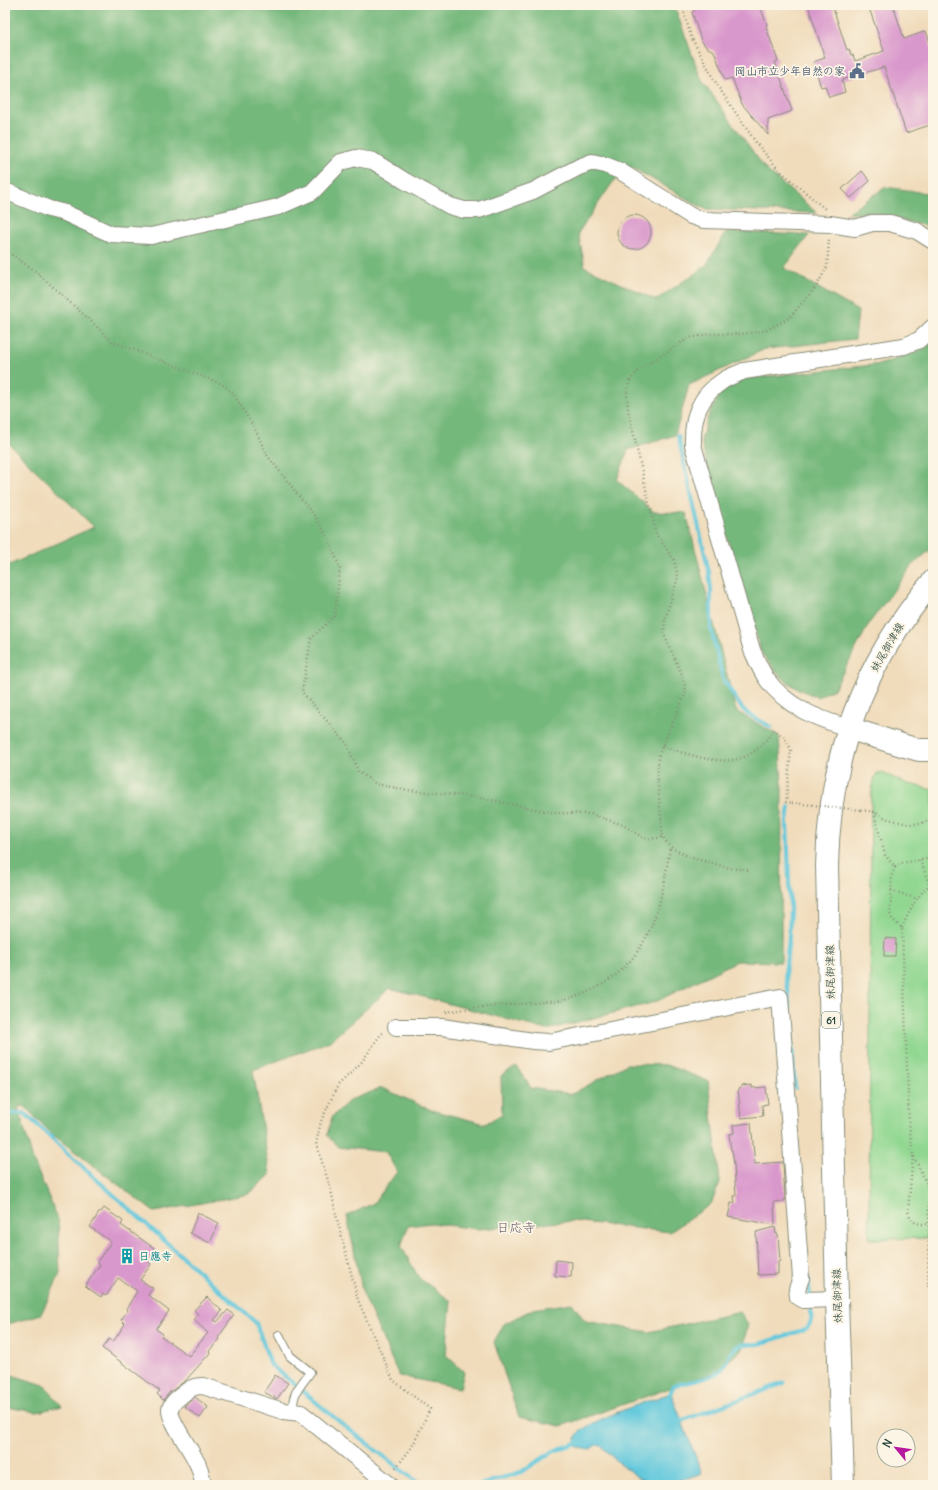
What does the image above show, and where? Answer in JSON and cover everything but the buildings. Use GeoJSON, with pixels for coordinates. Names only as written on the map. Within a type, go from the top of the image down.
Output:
{"type":"FeatureCollection","features":[{"type":"Feature","properties":{"kind":"main road","name":"妹尾御津線"},"geometry":{"type":"LineString","coordinates":[[843,1485],[827,866],[828,834],[840,762],[848,728],[860,696],[879,659],[905,616],[933,581]]}},
{"type":"Feature","properties":{"kind":"main road"},"geometry":{"type":"LineString","coordinates":[[848,728],[919,750],[933,750]]}},
{"type":"Feature","properties":{"kind":"street"},"geometry":{"type":"LineString","coordinates":[[5,191],[49,209],[64,212],[111,234],[151,236],[278,206],[312,192],[341,162],[356,158],[373,161],[450,206],[464,210],[479,210],[533,191],[579,167],[592,162],[620,171],[691,216],[702,220],[830,224],[855,228],[872,223],[890,223],[917,231],[933,241]]}},
{"type":"Feature","properties":{"kind":"street"},"geometry":{"type":"LineString","coordinates":[[848,728],[821,719],[799,709],[780,694],[766,678],[752,650],[693,445],[692,429],[697,408],[707,395],[724,380],[744,371],[904,346],[919,340],[933,327]]}},
{"type":"Feature","properties":{"kind":"street"},"geometry":{"type":"LineString","coordinates":[[396,1027],[442,1027],[533,1041],[549,1042],[780,997],[801,1278],[797,1289],[798,1297],[810,1300],[837,1299]]}},
{"type":"Feature","properties":{"kind":"street"},"geometry":{"type":"LineString","coordinates":[[203,1485],[201,1472],[174,1421],[170,1410],[172,1404],[189,1388],[195,1386],[203,1386],[283,1411],[301,1412],[392,1478]]}},
{"type":"Feature","properties":{"kind":"lane"},"geometry":{"type":"LineString","coordinates":[[279,1335],[290,1356],[310,1372],[294,1395],[292,1405],[294,1412]]}},
{"type":"Feature","properties":{"kind":"path"},"geometry":{"type":"LineString","coordinates":[[682,5],[691,36],[719,88],[757,144],[779,170],[831,213],[827,267],[816,287],[789,318],[767,330],[744,334],[710,334],[689,338],[641,368],[630,380],[627,392],[628,409],[656,534],[674,560],[678,577],[665,619],[664,634],[684,680],[686,692],[659,754],[657,776],[663,837],[670,847],[689,857],[730,868],[748,870]]}},
{"type":"Feature","properties":{"kind":"path"},"geometry":{"type":"LineString","coordinates":[[5,250],[34,270],[111,340],[222,384],[233,393],[256,431],[267,456],[316,518],[329,540],[340,568],[335,615],[311,639],[302,692],[347,744],[358,771],[376,784],[408,790],[476,797],[555,813],[591,814],[623,825],[642,837],[650,839],[663,837]]}},
{"type":"Feature","properties":{"kind":"path"},"geometry":{"type":"LineString","coordinates":[[662,746],[692,756],[727,761],[751,754],[774,730],[784,737],[791,749],[786,802],[874,812],[888,819],[908,824],[920,824],[926,821],[933,825]]}},
{"type":"Feature","properties":{"kind":"path"},"geometry":{"type":"LineString","coordinates":[[874,812],[885,855],[895,867]]}},
{"type":"Feature","properties":{"kind":"path"},"geometry":{"type":"LineString","coordinates":[[441,1014],[492,1006],[565,1000],[588,992],[608,981],[632,960],[652,925],[664,887],[670,847]]}},
{"type":"Feature","properties":{"kind":"path"},"geometry":{"type":"LineString","coordinates":[[902,928],[892,919],[890,914],[892,874],[895,867],[902,863],[933,858]]}},
{"type":"Feature","properties":{"kind":"path"},"geometry":{"type":"LineString","coordinates":[[920,860],[929,884]]}},
{"type":"Feature","properties":{"kind":"path"},"geometry":{"type":"LineString","coordinates":[[933,882],[929,884],[917,899],[909,911],[902,928],[910,1122],[913,1155],[908,1211],[913,1221],[919,1224],[933,1224]]}},
{"type":"Feature","properties":{"kind":"path"},"geometry":{"type":"LineString","coordinates":[[891,890],[917,899]]}},
{"type":"Feature","properties":{"kind":"path"},"geometry":{"type":"LineString","coordinates":[[392,1478],[400,1463],[412,1447],[430,1409],[393,1380],[358,1300],[331,1190],[316,1143],[321,1121],[338,1085],[361,1063],[381,1034],[396,1027]]}},
{"type":"Feature","properties":{"kind":"path"},"geometry":{"type":"LineString","coordinates":[[913,1155],[927,1184],[929,1201],[928,1288]]}},
{"type":"Feature","properties":{"kind":"green space"},"geometry":{"type":"Polygon","coordinates":[[[5,5],[674,5],[701,79],[766,170],[817,213],[705,209],[631,167],[613,182],[578,233],[585,267],[656,300],[706,266],[726,232],[809,235],[784,268],[858,311],[855,339],[765,349],[689,385],[675,435],[628,450],[617,480],[654,512],[686,513],[736,711],[779,736],[782,784],[781,962],[737,961],[655,1002],[547,1030],[390,988],[330,1041],[253,1070],[270,1175],[249,1194],[154,1212],[52,1134],[24,1106],[18,1107],[33,1160],[58,1219],[60,1274],[41,1314],[5,1325],[5,567],[94,527],[5,440],[5,5]]]}},
{"type":"Feature","properties":{"kind":"green space"},"geometry":{"type":"Polygon","coordinates":[[[886,187],[933,194],[933,228],[871,212],[846,214],[886,187]]]}},
{"type":"Feature","properties":{"kind":"green space"},"geometry":{"type":"Polygon","coordinates":[[[933,341],[933,547],[912,566],[870,622],[834,689],[817,697],[796,688],[781,677],[762,654],[711,483],[701,440],[709,414],[721,393],[744,379],[882,364],[925,348],[933,341]]]}},
{"type":"Feature","properties":{"kind":"green space"},"geometry":{"type":"Polygon","coordinates":[[[877,773],[883,773],[905,783],[933,790],[933,1238],[869,1239],[871,797],[874,779],[877,773]]]}},
{"type":"Feature","properties":{"kind":"green space"},"geometry":{"type":"Polygon","coordinates":[[[627,1064],[666,1065],[708,1081],[720,1182],[711,1204],[670,1232],[573,1221],[477,1229],[431,1223],[408,1226],[401,1246],[419,1278],[451,1301],[446,1355],[464,1372],[460,1388],[399,1376],[363,1294],[347,1216],[374,1203],[397,1172],[386,1152],[338,1147],[327,1135],[332,1117],[350,1100],[382,1088],[431,1110],[485,1124],[502,1114],[501,1076],[516,1066],[531,1088],[572,1094],[627,1064]]]}},
{"type":"Feature","properties":{"kind":"green space"},"geometry":{"type":"Polygon","coordinates":[[[572,1303],[585,1321],[649,1332],[740,1312],[748,1324],[742,1349],[716,1372],[561,1426],[519,1417],[494,1342],[504,1324],[533,1309],[572,1303]]]}},
{"type":"Feature","properties":{"kind":"green space"},"geometry":{"type":"Polygon","coordinates":[[[5,1373],[44,1385],[62,1406],[37,1412],[5,1407],[5,1373]]]}},
{"type":"Feature","properties":{"kind":"water"},"geometry":{"type":"Polygon","coordinates":[[[671,1393],[702,1473],[674,1482],[651,1483],[639,1478],[624,1467],[602,1446],[596,1445],[589,1450],[577,1447],[577,1435],[583,1429],[621,1411],[671,1393]]]}},
{"type":"Feature","properties":{"kind":"waterway"},"geometry":{"type":"LineString","coordinates":[[678,436],[709,572],[711,589],[711,629],[723,679],[741,707],[748,714],[771,727]]}},
{"type":"Feature","properties":{"kind":"waterway"},"geometry":{"type":"LineString","coordinates":[[789,807],[787,821],[790,910],[785,974],[788,989],[795,1088]]}},
{"type":"Feature","properties":{"kind":"waterway"},"geometry":{"type":"LineString","coordinates":[[5,1114],[24,1113],[256,1323],[271,1365],[346,1427],[413,1479],[426,1485]]}},
{"type":"Feature","properties":{"kind":"waterway"},"geometry":{"type":"LineString","coordinates":[[808,1277],[810,1296]]}},
{"type":"Feature","properties":{"kind":"waterway"},"geometry":{"type":"LineString","coordinates":[[669,1396],[674,1385],[691,1382],[716,1374],[723,1368],[733,1349],[741,1345],[759,1344],[806,1329],[811,1320],[810,1303]]}},
{"type":"Feature","properties":{"kind":"waterway"},"geometry":{"type":"LineString","coordinates":[[678,1422],[784,1383]]}},
{"type":"Feature","properties":{"kind":"waterway"},"geometry":{"type":"LineString","coordinates":[[480,1485],[521,1472],[554,1451],[581,1441]]}},
{"type":"Feature","properties":{"kind":"place","name":"岡山市立少年自然の家"},"geometry":{"type":"Point","coordinates":[857,71]}},
{"type":"Feature","properties":{"kind":"place","name":"日應寺"},"geometry":{"type":"Point","coordinates":[127,1256]}},
{"type":"Feature","properties":{"kind":"district","name":"日応寺"},"geometry":{"type":"Point","coordinates":[516,1227]}}]}
